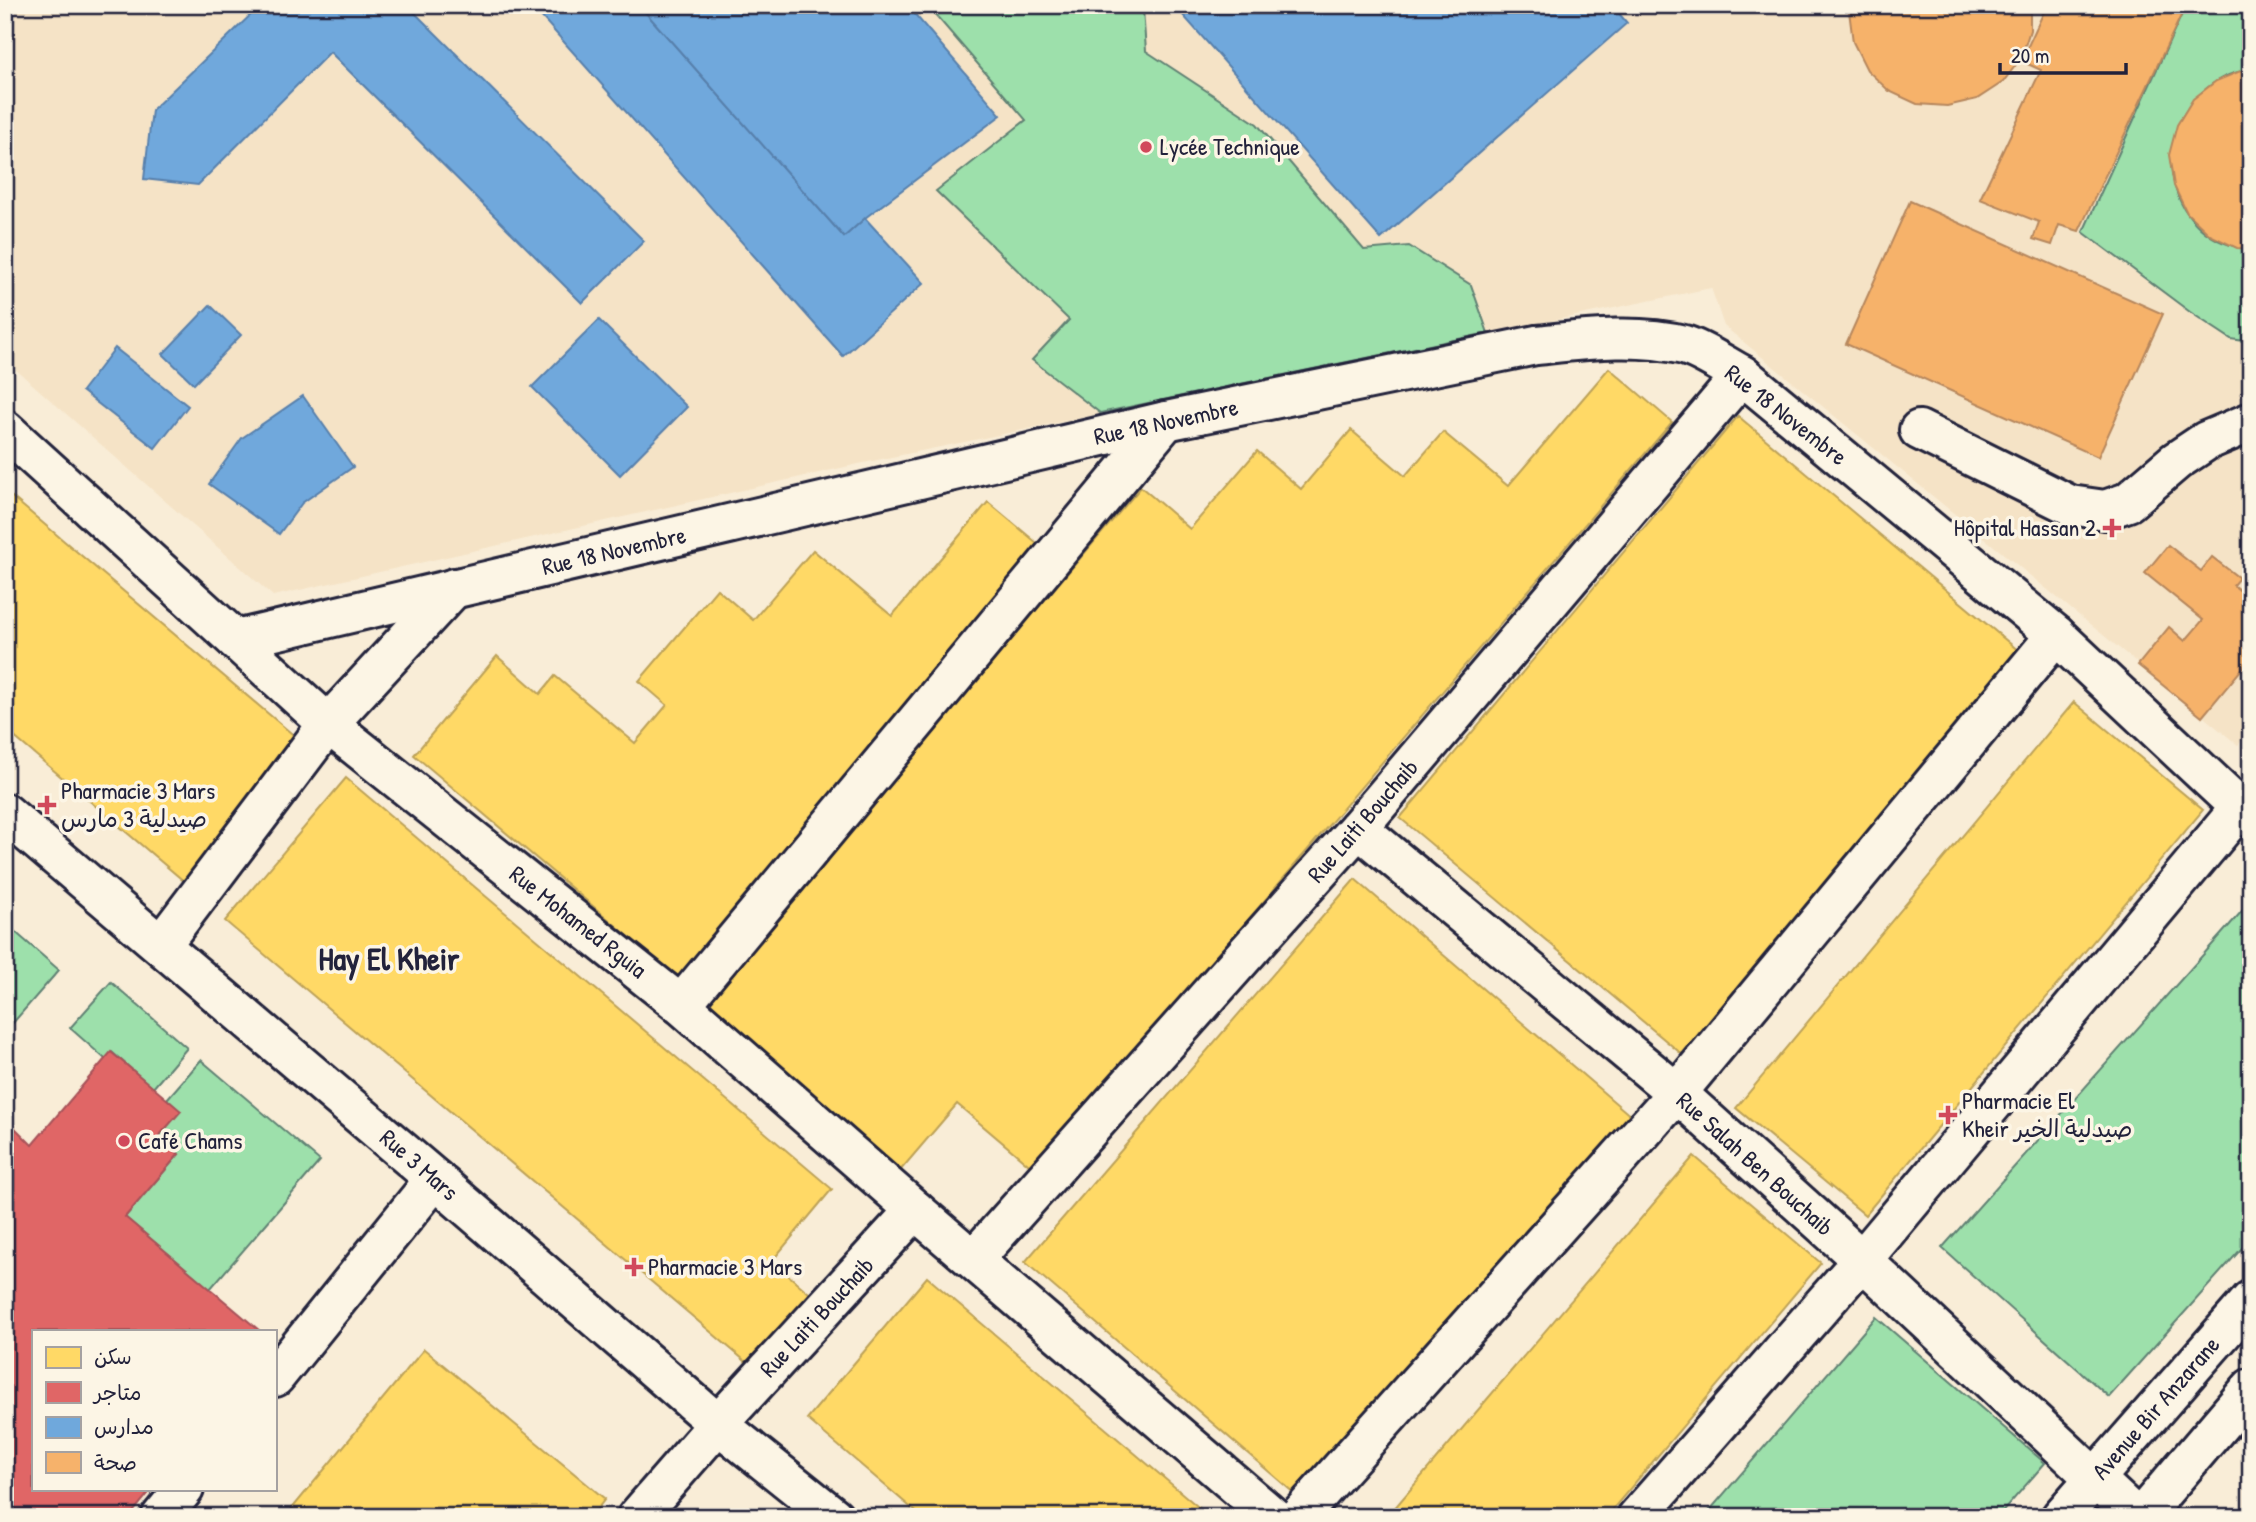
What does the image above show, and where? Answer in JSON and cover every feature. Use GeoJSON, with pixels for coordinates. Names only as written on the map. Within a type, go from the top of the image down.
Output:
{"type":"FeatureCollection","features":[{"type":"Feature","properties":{"kind":"street","name":"Rue 18 Novembre"},"geometry":{"type":"LineString","coordinates":[[236,640],[1166,421],[1536,345],[1588,339],[1643,340],[1685,345],[1742,375],[2056,635],[2245,813]]}},
{"type":"Feature","properties":{"kind":"street","name":"Rue Laiti Bouchaib"},"geometry":{"type":"LineString","coordinates":[[974,1259],[1358,828],[1742,375]]}},
{"type":"Feature","properties":{"kind":"street"},"geometry":{"type":"LineString","coordinates":[[681,1004],[1166,421]]}},
{"type":"Feature","properties":{"kind":"street"},"geometry":{"type":"LineString","coordinates":[[1919,430],[2070,505],[2105,510],[2129,502],[2176,461],[2206,441],[2251,422]]}},
{"type":"Feature","properties":{"kind":"street"},"geometry":{"type":"LineString","coordinates":[[5,430],[236,640]]}},
{"type":"Feature","properties":{"kind":"street"},"geometry":{"type":"LineString","coordinates":[[161,945],[328,724],[454,588]]}},
{"type":"Feature","properties":{"kind":"street"},"geometry":{"type":"LineString","coordinates":[[1298,1517],[1677,1094],[2056,635]]}},
{"type":"Feature","properties":{"kind":"street","name":"Rue Mohamed Rguia"},"geometry":{"type":"LineString","coordinates":[[236,640],[328,724],[681,1004],[915,1210],[1273,1517]]}},
{"type":"Feature","properties":{"kind":"street","name":"Rue 3 Mars"},"geometry":{"type":"LineString","coordinates":[[5,813],[718,1424],[834,1517]]}},
{"type":"Feature","properties":{"kind":"street"},"geometry":{"type":"LineString","coordinates":[[1637,1517],[1862,1260],[2245,813]]}},
{"type":"Feature","properties":{"kind":"street","name":"Rue Salah Ben Bouchaib"},"geometry":{"type":"LineString","coordinates":[[1358,828],[1677,1094],[1862,1260],[2136,1517]]}},
{"type":"Feature","properties":{"kind":"street"},"geometry":{"type":"LineString","coordinates":[[276,1376],[435,1179]]}},
{"type":"Feature","properties":{"kind":"street","name":"Rue Laiti Bouchaib"},"geometry":{"type":"LineString","coordinates":[[637,1517],[718,1424],[915,1210]]}},
{"type":"Feature","properties":{"kind":"street","name":"Avenue Bir Anzarane"},"geometry":{"type":"LineString","coordinates":[[2061,1517],[2251,1300]]}},
{"type":"Feature","properties":{"kind":"street"},"geometry":{"type":"LineString","coordinates":[[2141,1517],[2251,1388]]}},
{"type":"Feature","properties":{"kind":"street"},"geometry":{"type":"LineString","coordinates":[[161,1517],[183,1490]]}},
{"type":"Feature","properties":{"kind":"shaded area"},"geometry":{"type":"Polygon","coordinates":[[[5,5],[2251,5],[2251,730],[2238,745],[1724,326],[1711,288],[863,463],[273,596],[5,360],[5,5]]]}},
{"type":"Feature","properties":{"kind":"green space"},"geometry":{"type":"Polygon","coordinates":[[[927,5],[1138,5],[1143,9],[1146,51],[1257,124],[1364,250],[1409,246],[1471,285],[1488,333],[1100,413],[1032,360],[1069,320],[936,191],[1026,120],[927,5]]]}},
{"type":"Feature","properties":{"kind":"green space"},"geometry":{"type":"Polygon","coordinates":[[[2186,5],[2245,5],[2251,10],[2251,70],[2233,73],[2217,81],[2187,109],[2176,133],[2171,159],[2174,185],[2184,208],[2200,228],[2223,242],[2251,249],[2251,342],[2231,339],[2190,312],[2083,232],[2186,5]]]}},
{"type":"Feature","properties":{"kind":"green space"},"geometry":{"type":"Polygon","coordinates":[[[2251,901],[2251,1238],[2109,1397],[1942,1248],[2251,901]]]}},
{"type":"Feature","properties":{"kind":"green space"},"geometry":{"type":"Polygon","coordinates":[[[5,923],[59,970],[5,1032],[5,923]]]}},
{"type":"Feature","properties":{"kind":"green space"},"geometry":{"type":"Polygon","coordinates":[[[111,982],[187,1048],[153,1088],[112,1052],[105,1059],[70,1028],[111,982]]]}},
{"type":"Feature","properties":{"kind":"green space"},"geometry":{"type":"Polygon","coordinates":[[[201,1060],[320,1161],[210,1289],[125,1217],[179,1154],[159,1136],[180,1111],[167,1099],[201,1060]]]}},
{"type":"Feature","properties":{"kind":"green space"},"geometry":{"type":"Polygon","coordinates":[[[1876,1317],[2045,1463],[1998,1517],[1704,1517],[1876,1317]]]}},
{"type":"Feature","properties":{"kind":"building: سكن"},"geometry":{"type":"Polygon","coordinates":[[[1609,368],[1672,422],[1035,1170],[957,1104],[899,1172],[701,1003],[1141,487],[1190,529],[1257,451],[1301,489],[1351,430],[1405,476],[1443,432],[1508,486],[1609,368]]]}},
{"type":"Feature","properties":{"kind":"building: سكن"},"geometry":{"type":"Polygon","coordinates":[[[1738,416],[2020,652],[1683,1055],[1400,818],[1738,416]]]}},
{"type":"Feature","properties":{"kind":"building: سكن"},"geometry":{"type":"Polygon","coordinates":[[[5,491],[310,749],[192,888],[5,729],[5,491]]]}},
{"type":"Feature","properties":{"kind":"building: سكن"},"geometry":{"type":"Polygon","coordinates":[[[988,502],[1049,553],[685,984],[414,755],[497,656],[540,694],[555,676],[635,743],[667,705],[639,681],[717,589],[753,620],[813,550],[892,616],[988,502]]]}},
{"type":"Feature","properties":{"kind":"building: سكن"},"geometry":{"type":"Polygon","coordinates":[[[2074,702],[2203,810],[1865,1215],[1736,1108],[2074,702]]]}},
{"type":"Feature","properties":{"kind":"building: سكن"},"geometry":{"type":"Polygon","coordinates":[[[346,778],[832,1189],[772,1261],[817,1300],[757,1371],[225,921],[346,778]]]}},
{"type":"Feature","properties":{"kind":"building: سكن"},"geometry":{"type":"Polygon","coordinates":[[[1355,879],[1632,1117],[1302,1500],[1025,1262],[1355,879]]]}},
{"type":"Feature","properties":{"kind":"building: سكن"},"geometry":{"type":"Polygon","coordinates":[[[1694,1156],[1821,1263],[1606,1517],[1387,1517],[1694,1156]]]}},
{"type":"Feature","properties":{"kind":"building: سكن"},"geometry":{"type":"Polygon","coordinates":[[[927,1277],[1210,1517],[922,1517],[807,1419],[927,1277]]]}},
{"type":"Feature","properties":{"kind":"building: سكن"},"geometry":{"type":"Polygon","coordinates":[[[424,1349],[605,1499],[591,1517],[285,1517],[424,1349]]]}},
{"type":"Feature","properties":{"kind":"building: متاجر"},"geometry":{"type":"Polygon","coordinates":[[[111,1052],[181,1111],[159,1136],[179,1154],[125,1217],[259,1330],[32,1330],[32,1490],[151,1490],[129,1517],[5,1517],[5,1118],[32,1145],[111,1052]]]}},
{"type":"Feature","properties":{"kind":"building: مدارس"},"geometry":{"type":"Polygon","coordinates":[[[261,5],[407,5],[644,241],[582,303],[330,52],[198,185],[144,179],[152,110],[261,5]]]}},
{"type":"Feature","properties":{"kind":"building: مدارس"},"geometry":{"type":"Polygon","coordinates":[[[531,5],[639,5],[844,237],[865,218],[924,283],[843,356],[531,5]]]}},
{"type":"Feature","properties":{"kind":"building: مدارس"},"geometry":{"type":"Polygon","coordinates":[[[639,5],[907,5],[1001,115],[865,218],[844,237],[639,5]]]}},
{"type":"Feature","properties":{"kind":"building: مدارس"},"geometry":{"type":"Polygon","coordinates":[[[1174,5],[1612,5],[1627,23],[1381,239],[1174,5]]]}},
{"type":"Feature","properties":{"kind":"building: مدارس"},"geometry":{"type":"Polygon","coordinates":[[[210,305],[241,335],[194,384],[163,354],[210,305]]]}},
{"type":"Feature","properties":{"kind":"building: مدارس"},"geometry":{"type":"Polygon","coordinates":[[[599,320],[687,407],[620,475],[532,387],[599,320]]]}},
{"type":"Feature","properties":{"kind":"building: مدارس"},"geometry":{"type":"Polygon","coordinates":[[[115,348],[188,406],[155,448],[82,391],[115,348]]]}},
{"type":"Feature","properties":{"kind":"building: مدارس"},"geometry":{"type":"Polygon","coordinates":[[[303,396],[353,467],[302,503],[279,534],[209,484],[242,438],[303,396]]]}},
{"type":"Feature","properties":{"kind":"building: صحة"},"geometry":{"type":"Polygon","coordinates":[[[1850,5],[2030,5],[2030,30],[2021,58],[2003,82],[1977,99],[1947,106],[1917,104],[1889,91],[1867,70],[1853,42],[1850,5]]]}},
{"type":"Feature","properties":{"kind":"building: صحة"},"geometry":{"type":"Polygon","coordinates":[[[2047,5],[2186,5],[2079,231],[2059,225],[2052,245],[2033,239],[2039,222],[1980,199],[2041,70],[2021,61],[2047,5]]]}},
{"type":"Feature","properties":{"kind":"building: صحة"},"geometry":{"type":"Polygon","coordinates":[[[2243,70],[2251,70],[2251,249],[2237,248],[2210,235],[2187,213],[2174,186],[2169,155],[2177,125],[2193,99],[2216,81],[2243,70]]]}},
{"type":"Feature","properties":{"kind":"building: صحة"},"geometry":{"type":"Polygon","coordinates":[[[1910,201],[2163,314],[2098,457],[1846,344],[1910,201]]]}},
{"type":"Feature","properties":{"kind":"building: صحة"},"geometry":{"type":"Polygon","coordinates":[[[2168,545],[2201,571],[2212,557],[2239,578],[2233,585],[2251,600],[2251,658],[2202,717],[2138,665],[2169,627],[2185,641],[2203,620],[2145,573],[2168,545]]]}},
{"type":"Feature","properties":{"kind":"place","name":"Lycée Technique"},"geometry":{"type":"Point","coordinates":[1146,147]}},
{"type":"Feature","properties":{"kind":"place","name":"Hôpital Hassan 2"},"geometry":{"type":"Point","coordinates":[2112,528]}},
{"type":"Feature","properties":{"kind":"place","name":"Pharmacie 3 Mars صيدلية 3 مارس"},"geometry":{"type":"Point","coordinates":[47,805]}},
{"type":"Feature","properties":{"kind":"place","name":"Pharmacie El Kheir صيدلية الخير"},"geometry":{"type":"Point","coordinates":[1948,1115]}},
{"type":"Feature","properties":{"kind":"place","name":"Café Chams"},"geometry":{"type":"Point","coordinates":[124,1141]}},
{"type":"Feature","properties":{"kind":"place","name":"Pharmacie 3 Mars"},"geometry":{"type":"Point","coordinates":[634,1267]}},
{"type":"Feature","properties":{"kind":"district","name":"Hay El Kheir"},"geometry":{"type":"Point","coordinates":[389,959]}}]}
